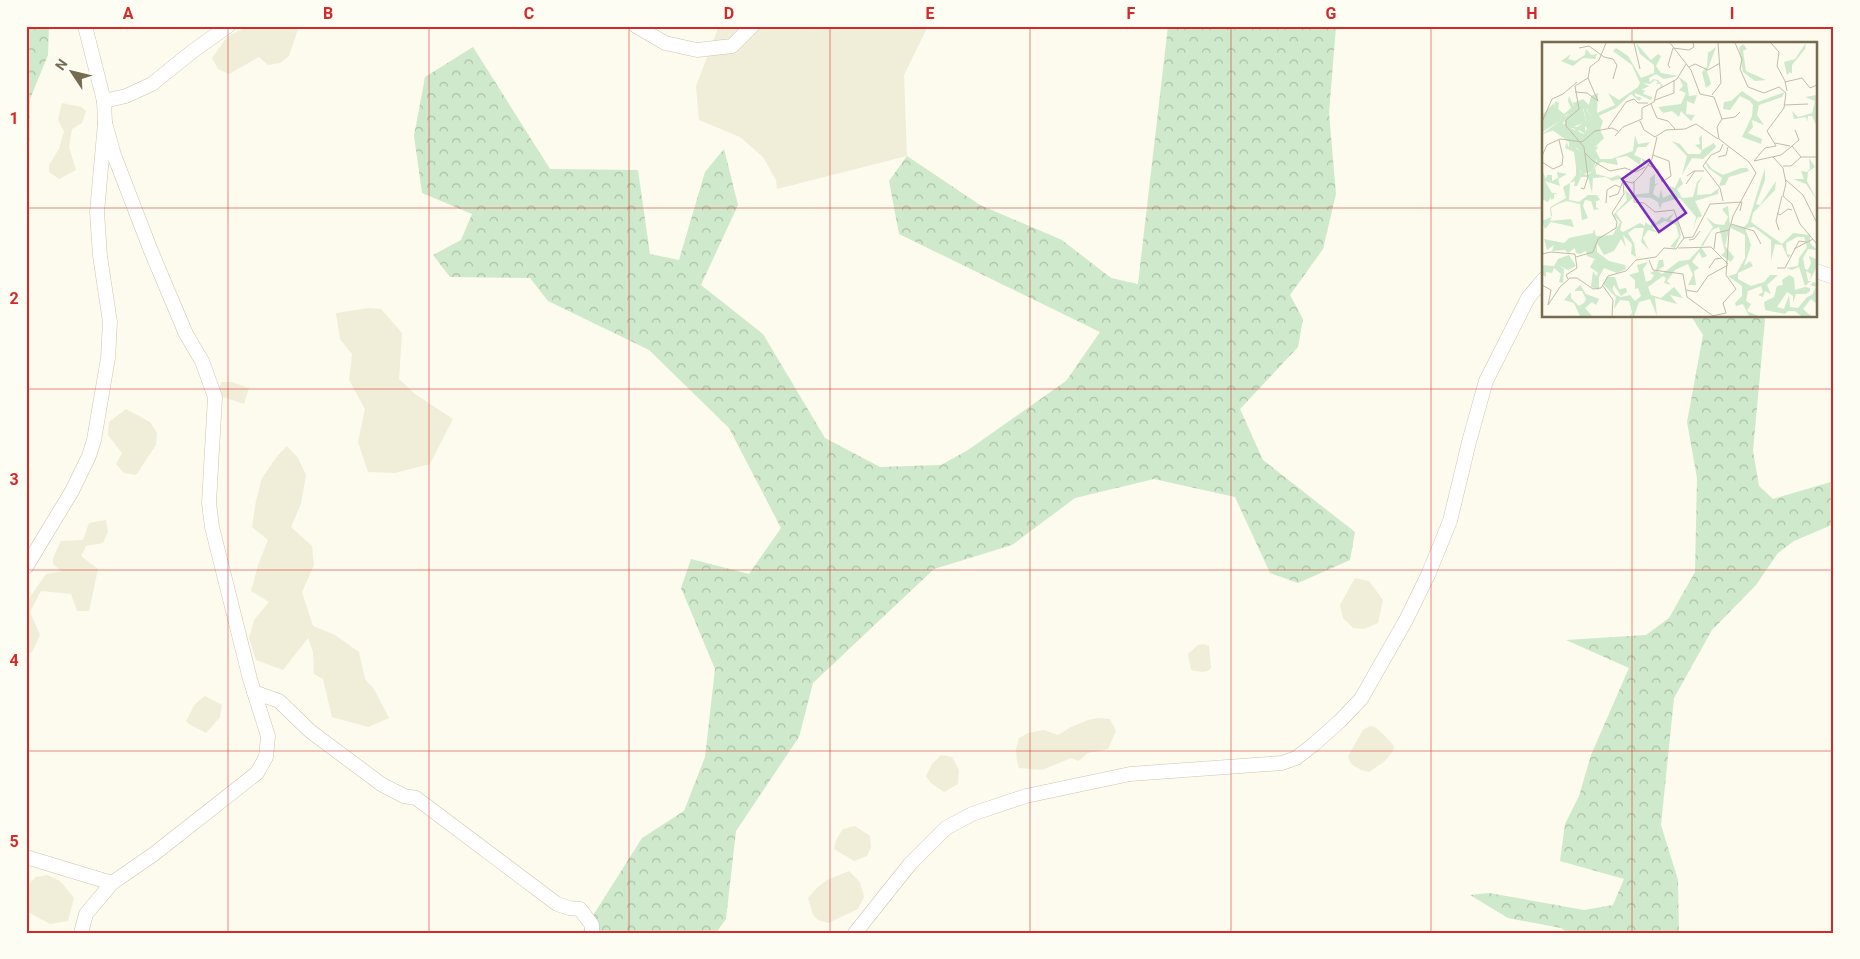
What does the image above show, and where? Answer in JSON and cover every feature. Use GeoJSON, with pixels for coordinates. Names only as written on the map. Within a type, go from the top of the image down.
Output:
{"type":"FeatureCollection","features":[{"type":"Feature","properties":{"kind":"street"},"geometry":{"type":"LineString","coordinates":[[26,567],[72,491],[89,456],[94,440],[108,358],[110,322],[100,256],[97,212],[105,123],[104,101],[85,26]]}},
{"type":"Feature","properties":{"kind":"street"},"geometry":{"type":"LineString","coordinates":[[104,101],[126,96],[152,84],[228,26]]}},
{"type":"Feature","properties":{"kind":"street"},"geometry":{"type":"LineString","coordinates":[[636,26],[665,43],[697,50],[732,46],[752,26]]}},
{"type":"Feature","properties":{"kind":"street"},"geometry":{"type":"LineString","coordinates":[[81,933],[86,914],[112,883],[154,854],[257,773],[266,757],[268,736],[225,584],[212,527],[209,503],[215,397],[204,366],[186,334],[151,251],[114,155],[105,123]]}},
{"type":"Feature","properties":{"kind":"street"},"geometry":{"type":"LineString","coordinates":[[1818,272],[1834,277]]}},
{"type":"Feature","properties":{"kind":"street"},"geometry":{"type":"LineString","coordinates":[[856,933],[910,864],[946,828],[972,814],[1026,796],[1130,774],[1282,762],[1296,758],[1340,722],[1361,699],[1406,620],[1428,575],[1450,521],[1468,442],[1486,381],[1528,298],[1542,281]]}},
{"type":"Feature","properties":{"kind":"street"},"geometry":{"type":"LineString","coordinates":[[254,692],[279,701],[310,731],[380,784],[404,796],[416,798],[557,904],[580,909],[592,925],[592,933]]}},
{"type":"Feature","properties":{"kind":"street"},"geometry":{"type":"LineString","coordinates":[[26,857],[112,883]]}},
{"type":"Feature","properties":{"kind":"shaded area"},"geometry":{"type":"Polygon","coordinates":[[[248,26],[299,26],[289,56],[280,63],[268,65],[259,57],[229,74],[218,69],[212,58],[227,37],[248,26]]]}},
{"type":"Feature","properties":{"kind":"shaded area"},"geometry":{"type":"Polygon","coordinates":[[[719,26],[928,26],[904,75],[907,156],[777,189],[776,180],[763,157],[740,137],[699,120],[696,86],[719,26]]]}},
{"type":"Feature","properties":{"kind":"shaded area"},"geometry":{"type":"Polygon","coordinates":[[[62,103],[81,107],[86,111],[82,123],[72,129],[69,147],[76,170],[59,179],[49,172],[49,165],[59,149],[64,131],[58,120],[62,103]]]}},
{"type":"Feature","properties":{"kind":"shaded area"},"geometry":{"type":"Polygon","coordinates":[[[369,308],[381,309],[402,333],[399,379],[415,394],[453,419],[430,464],[395,473],[368,472],[358,442],[365,409],[349,380],[352,354],[340,339],[336,313],[369,308]]]}},
{"type":"Feature","properties":{"kind":"shaded area"},"geometry":{"type":"Polygon","coordinates":[[[222,382],[232,382],[249,388],[244,404],[220,396],[219,387],[222,382]]]}},
{"type":"Feature","properties":{"kind":"shaded area"},"geometry":{"type":"Polygon","coordinates":[[[126,409],[150,422],[157,433],[156,445],[136,475],[124,473],[116,464],[122,453],[108,435],[109,422],[126,409]]]}},
{"type":"Feature","properties":{"kind":"shaded area"},"geometry":{"type":"Polygon","coordinates":[[[287,446],[298,458],[306,475],[301,504],[291,527],[312,546],[314,565],[302,592],[313,626],[335,635],[359,652],[365,679],[374,689],[389,718],[368,727],[332,717],[323,679],[314,674],[313,652],[308,638],[283,670],[256,660],[249,638],[254,620],[269,602],[251,591],[258,565],[268,540],[252,527],[256,501],[262,478],[278,455],[287,446]]]}},
{"type":"Feature","properties":{"kind":"shaded area"},"geometry":{"type":"Polygon","coordinates":[[[106,520],[108,532],[103,543],[86,546],[81,556],[98,569],[89,611],[77,611],[71,594],[41,591],[30,612],[40,635],[32,652],[26,654],[26,606],[46,574],[62,571],[53,564],[53,558],[61,541],[83,540],[89,523],[106,520]]]}},
{"type":"Feature","properties":{"kind":"shaded area"},"geometry":{"type":"Polygon","coordinates":[[[1355,578],[1369,581],[1383,600],[1378,623],[1364,629],[1353,628],[1343,618],[1340,605],[1355,578]]]}},
{"type":"Feature","properties":{"kind":"shaded area"},"geometry":{"type":"Polygon","coordinates":[[[1198,645],[1209,646],[1211,668],[1208,671],[1202,672],[1191,670],[1188,654],[1198,645]]]}},
{"type":"Feature","properties":{"kind":"shaded area"},"geometry":{"type":"Polygon","coordinates":[[[205,696],[222,705],[220,717],[206,733],[186,721],[195,704],[205,696]]]}},
{"type":"Feature","properties":{"kind":"shaded area"},"geometry":{"type":"Polygon","coordinates":[[[1098,718],[1110,719],[1116,731],[1108,749],[1088,753],[1078,761],[1071,758],[1042,770],[1019,768],[1016,749],[1019,738],[1028,733],[1044,730],[1058,735],[1071,727],[1098,718]]]}},
{"type":"Feature","properties":{"kind":"shaded area"},"geometry":{"type":"Polygon","coordinates":[[[1370,726],[1375,727],[1394,746],[1393,751],[1385,761],[1369,772],[1351,764],[1348,756],[1363,730],[1370,726]]]}},
{"type":"Feature","properties":{"kind":"shaded area"},"geometry":{"type":"Polygon","coordinates":[[[941,755],[952,757],[959,770],[958,784],[944,792],[931,783],[926,776],[932,764],[941,755]]]}},
{"type":"Feature","properties":{"kind":"shaded area"},"geometry":{"type":"Polygon","coordinates":[[[855,826],[870,836],[871,847],[867,856],[854,861],[834,849],[836,840],[843,829],[855,826]]]}},
{"type":"Feature","properties":{"kind":"shaded area"},"geometry":{"type":"Polygon","coordinates":[[[849,871],[860,882],[864,897],[858,909],[828,923],[818,920],[813,915],[808,898],[827,880],[849,871]]]}},
{"type":"Feature","properties":{"kind":"shaded area"},"geometry":{"type":"Polygon","coordinates":[[[47,875],[60,881],[74,898],[68,921],[50,924],[26,911],[26,887],[36,877],[47,875]]]}},
{"type":"Feature","properties":{"kind":"green space"},"geometry":{"type":"Polygon","coordinates":[[[26,26],[49,26],[48,55],[30,99],[29,168],[26,173],[26,26]]]}},
{"type":"Feature","properties":{"kind":"green space"},"geometry":{"type":"Polygon","coordinates":[[[1168,26],[1336,26],[1329,113],[1336,194],[1323,249],[1290,295],[1303,319],[1298,347],[1240,409],[1263,460],[1355,532],[1350,560],[1298,583],[1270,573],[1235,497],[1154,479],[1075,498],[1012,545],[934,569],[813,683],[799,737],[736,831],[726,919],[716,933],[582,933],[642,838],[684,811],[705,757],[715,669],[681,588],[691,559],[749,574],[781,528],[729,428],[649,350],[548,301],[530,278],[450,277],[433,255],[461,240],[472,214],[422,193],[414,136],[425,77],[473,47],[550,169],[638,170],[650,254],[679,260],[705,172],[724,149],[738,205],[701,285],[763,334],[825,438],[880,467],[941,465],[968,450],[1066,381],[1100,332],[899,234],[889,181],[907,156],[980,205],[1062,240],[1111,278],[1138,284],[1168,26]]]}},
{"type":"Feature","properties":{"kind":"green space"},"geometry":{"type":"Polygon","coordinates":[[[1692,318],[1764,318],[1753,451],[1759,486],[1773,499],[1834,481],[1834,524],[1794,541],[1778,553],[1756,585],[1712,630],[1674,698],[1661,825],[1678,880],[1679,933],[1568,933],[1561,928],[1508,918],[1470,895],[1489,893],[1584,910],[1613,905],[1624,879],[1560,861],[1565,824],[1579,796],[1591,755],[1629,668],[1566,640],[1646,635],[1669,618],[1695,572],[1697,478],[1687,422],[1703,335],[1692,318]]]}}]}
